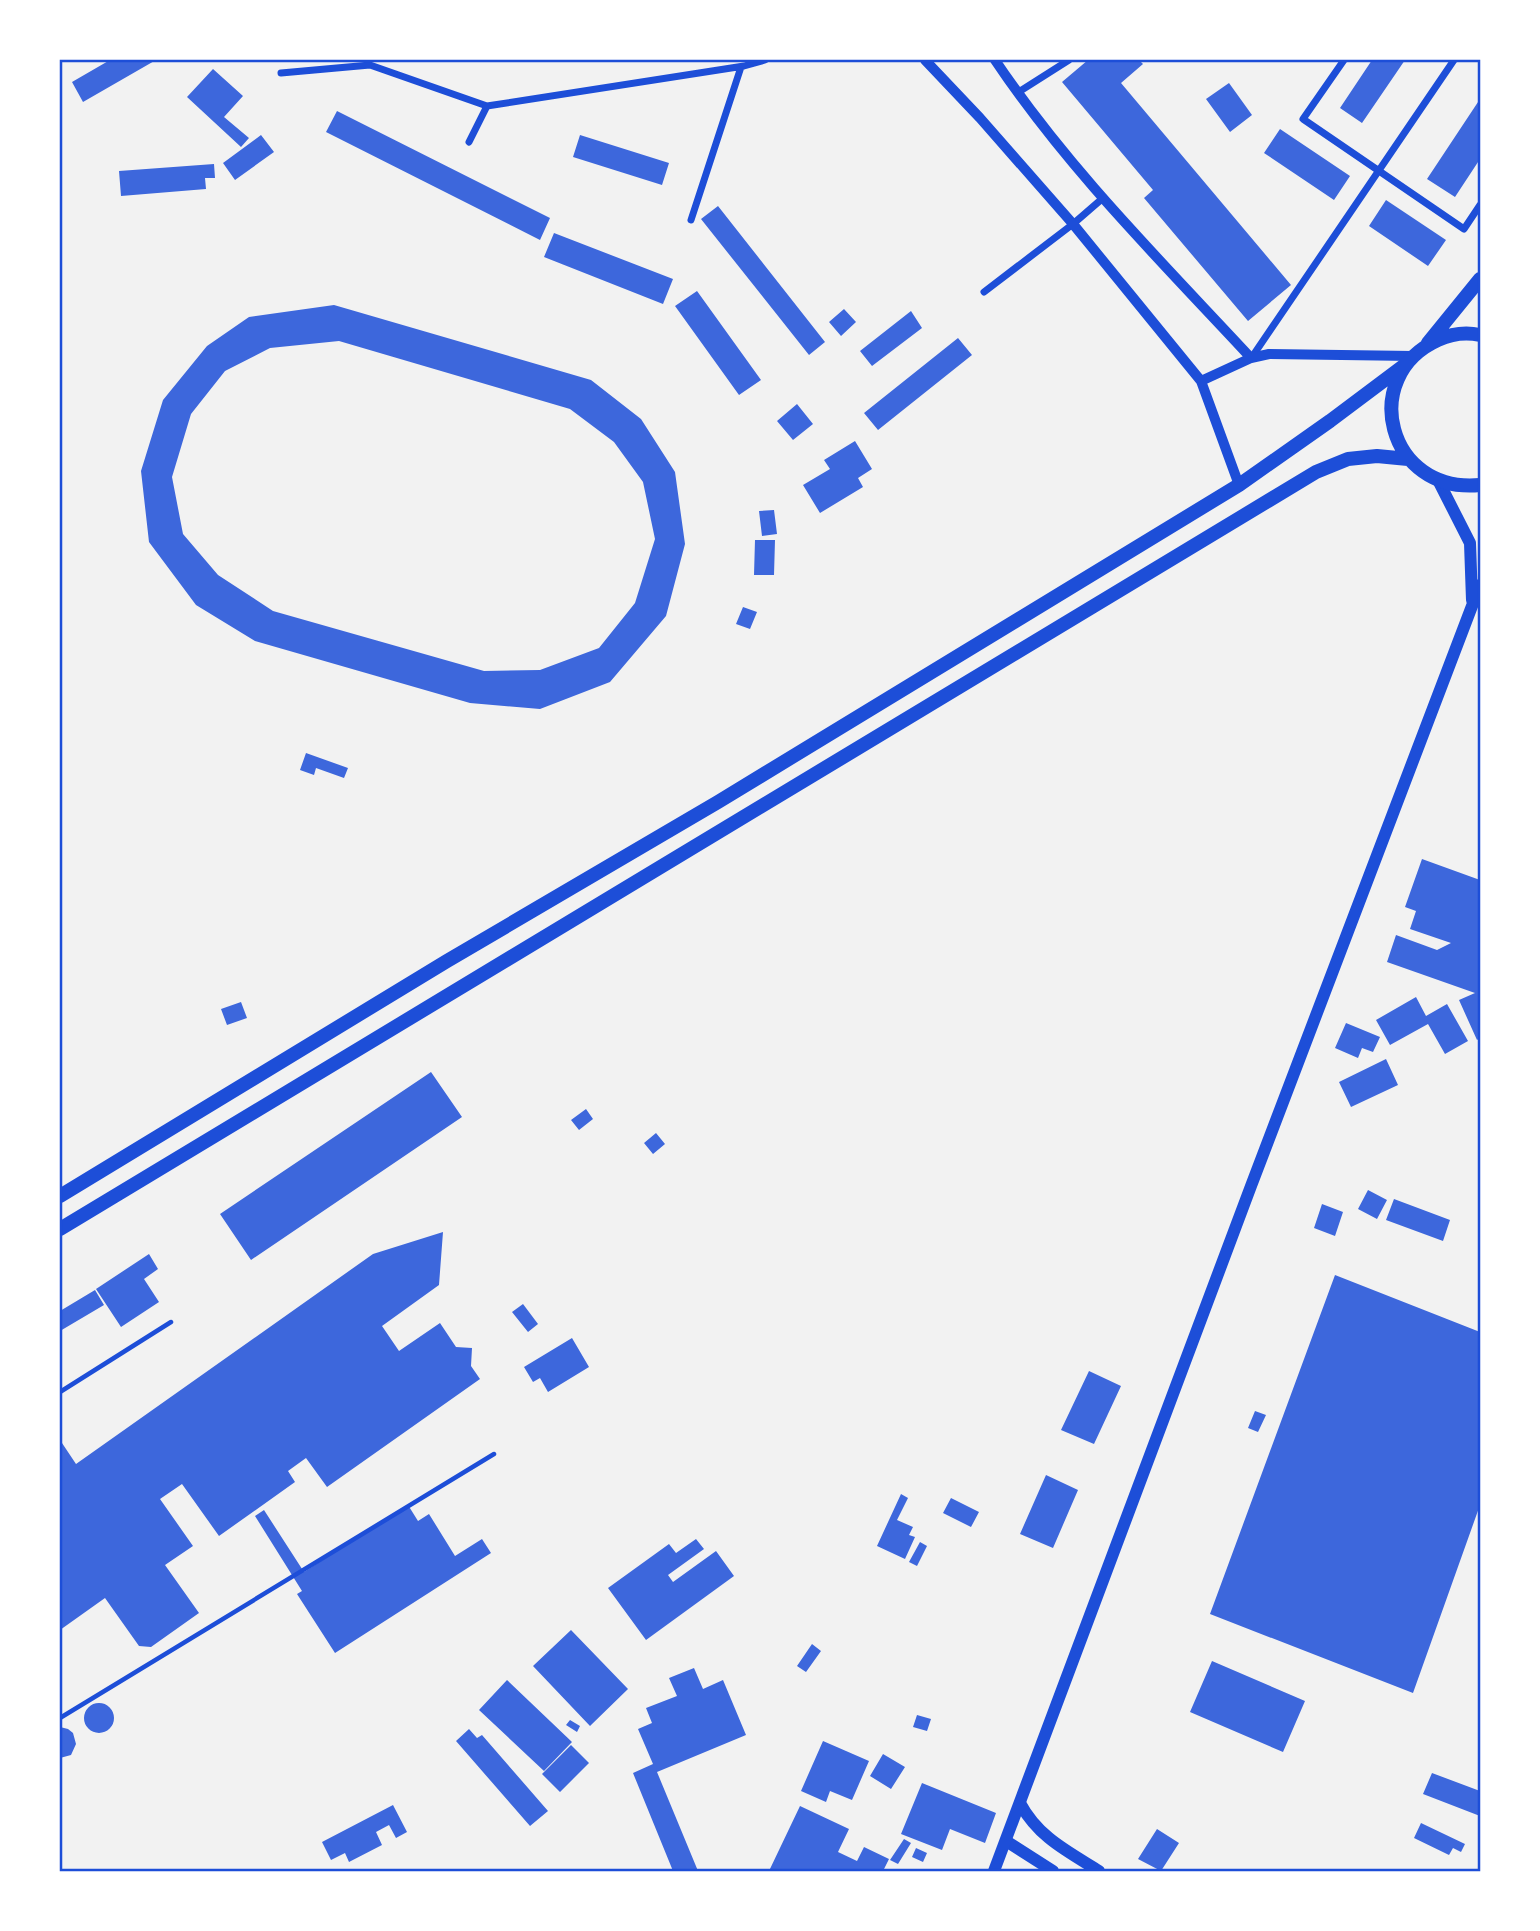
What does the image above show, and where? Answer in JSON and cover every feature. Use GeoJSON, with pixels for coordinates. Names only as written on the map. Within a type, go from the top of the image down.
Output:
{"type":"FeatureCollection","features":[{"type":"Feature","properties":{"kind":"highway"},"geometry":{"type":"LineString","coordinates":[[60,1196],[447,961],[741,788],[1239,485],[1410,360],[1480,279]]}},
{"type":"Feature","properties":{"kind":"highway"},"geometry":{"type":"LineString","coordinates":[[1425,345],[1448,335],[1480,335]]}},
{"type":"Feature","properties":{"kind":"highway"},"geometry":{"type":"LineString","coordinates":[[1410,360],[1395,387],[1391,412],[1396,437],[1408,459],[1439,482],[1463,487],[1480,485]]}},
{"type":"Feature","properties":{"kind":"highway"},"geometry":{"type":"LineString","coordinates":[[60,1229],[1316,472],[1348,459],[1377,456],[1408,459]]}},
{"type":"Feature","properties":{"kind":"main road"},"geometry":{"type":"LineString","coordinates":[[1439,482],[1470,542],[1472,607]]}},
{"type":"Feature","properties":{"kind":"main road"},"geometry":{"type":"LineString","coordinates":[[993,1871],[1480,585]]}},
{"type":"Feature","properties":{"kind":"main road"},"geometry":{"type":"LineString","coordinates":[[1020,1802],[1037,1828],[1056,1844],[1099,1871]]}},
{"type":"Feature","properties":{"kind":"main road"},"geometry":{"type":"LineString","coordinates":[[1006,1841],[1053,1871]]}},
{"type":"Feature","properties":{"kind":"street"},"geometry":{"type":"LineString","coordinates":[[281,73],[370,65],[487,106],[741,67],[765,60]]}},
{"type":"Feature","properties":{"kind":"street"},"geometry":{"type":"LineString","coordinates":[[925,60],[1073,224],[1201,381],[1239,485]]}},
{"type":"Feature","properties":{"kind":"street"},"geometry":{"type":"LineString","coordinates":[[995,60],[1017,93],[1102,198],[1251,358]]}},
{"type":"Feature","properties":{"kind":"street"},"geometry":{"type":"LineString","coordinates":[[1017,93],[1069,60]]}},
{"type":"Feature","properties":{"kind":"street"},"geometry":{"type":"LineString","coordinates":[[1251,358],[1454,60]]}},
{"type":"Feature","properties":{"kind":"street"},"geometry":{"type":"LineString","coordinates":[[1341,61],[1303,119],[1464,229],[1480,205]]}},
{"type":"Feature","properties":{"kind":"street"},"geometry":{"type":"LineString","coordinates":[[691,220],[741,67]]}},
{"type":"Feature","properties":{"kind":"street"},"geometry":{"type":"LineString","coordinates":[[470,142],[487,106]]}},
{"type":"Feature","properties":{"kind":"street"},"geometry":{"type":"LineString","coordinates":[[984,292],[1073,224],[1102,198]]}},
{"type":"Feature","properties":{"kind":"street"},"geometry":{"type":"LineString","coordinates":[[1201,381],[1251,358],[1269,354],[1410,360]]}},
{"type":"Feature","properties":{"kind":"lane"},"geometry":{"type":"LineString","coordinates":[[60,1392],[171,1322]]}},
{"type":"Feature","properties":{"kind":"lane"},"geometry":{"type":"LineString","coordinates":[[60,1717],[494,1454]]}},
{"type":"Feature","properties":{"kind":"building"},"geometry":{"type":"Polygon","coordinates":[[[110,60],[156,60],[83,102],[72,82],[110,60]]]}},
{"type":"Feature","properties":{"kind":"building"},"geometry":{"type":"Polygon","coordinates":[[[1088,60],[1139,60],[1143,64],[1121,83],[1291,285],[1248,321],[1144,198],[1153,190],[1062,82],[1088,60]]]}},
{"type":"Feature","properties":{"kind":"building"},"geometry":{"type":"Polygon","coordinates":[[[1372,60],[1405,60],[1362,123],[1340,108],[1372,60]]]}},
{"type":"Feature","properties":{"kind":"building"},"geometry":{"type":"Polygon","coordinates":[[[213,69],[243,96],[224,117],[249,138],[241,147],[187,97],[213,69]]]}},
{"type":"Feature","properties":{"kind":"building"},"geometry":{"type":"Polygon","coordinates":[[[1229,83],[1252,115],[1230,132],[1206,99],[1229,83]]]}},
{"type":"Feature","properties":{"kind":"building"},"geometry":{"type":"Polygon","coordinates":[[[1480,99],[1480,159],[1455,197],[1427,179],[1480,99]]]}},
{"type":"Feature","properties":{"kind":"building"},"geometry":{"type":"Polygon","coordinates":[[[337,111],[550,218],[540,240],[326,132],[337,111]]]}},
{"type":"Feature","properties":{"kind":"building"},"geometry":{"type":"Polygon","coordinates":[[[1280,129],[1350,176],[1334,200],[1264,153],[1280,129]]]}},
{"type":"Feature","properties":{"kind":"building"},"geometry":{"type":"Polygon","coordinates":[[[261,135],[274,152],[235,180],[223,163],[261,135]]]}},
{"type":"Feature","properties":{"kind":"building"},"geometry":{"type":"Polygon","coordinates":[[[580,135],[669,163],[662,185],[573,157],[580,135]]]}},
{"type":"Feature","properties":{"kind":"building"},"geometry":{"type":"Polygon","coordinates":[[[214,164],[215,178],[205,178],[206,189],[121,196],[119,171],[214,164]]]}},
{"type":"Feature","properties":{"kind":"building"},"geometry":{"type":"Polygon","coordinates":[[[1386,200],[1446,240],[1428,266],[1369,226],[1386,200]]]}},
{"type":"Feature","properties":{"kind":"building"},"geometry":{"type":"Polygon","coordinates":[[[718,206],[825,342],[809,355],[701,219],[718,206]]]}},
{"type":"Feature","properties":{"kind":"building"},"geometry":{"type":"Polygon","coordinates":[[[554,233],[673,279],[663,304],[544,257],[554,233]]]}},
{"type":"Feature","properties":{"kind":"building"},"geometry":{"type":"Polygon","coordinates":[[[697,291],[761,380],[739,395],[675,306],[697,291]]]}},
{"type":"Feature","properties":{"kind":"building"},"geometry":{"type":"Polygon","coordinates":[[[334,305],[591,380],[641,419],[675,472],[685,544],[666,616],[610,682],[540,709],[470,703],[255,641],[196,605],[149,542],[141,471],[163,400],[207,346],[249,317],[334,305]],[[339,341],[270,348],[225,371],[191,414],[172,477],[183,534],[218,575],[273,611],[484,671],[540,670],[599,648],[635,603],[655,539],[643,482],[614,442],[570,409],[339,341]]]}},
{"type":"Feature","properties":{"kind":"building"},"geometry":{"type":"Polygon","coordinates":[[[844,309],[856,322],[841,336],[829,322],[844,309]]]}},
{"type":"Feature","properties":{"kind":"building"},"geometry":{"type":"Polygon","coordinates":[[[911,311],[922,328],[872,366],[860,351],[911,311]]]}},
{"type":"Feature","properties":{"kind":"building"},"geometry":{"type":"Polygon","coordinates":[[[958,338],[972,355],[878,430],[864,413],[958,338]]]}},
{"type":"Feature","properties":{"kind":"building"},"geometry":{"type":"Polygon","coordinates":[[[797,404],[813,424],[793,440],[777,421],[797,404]]]}},
{"type":"Feature","properties":{"kind":"building"},"geometry":{"type":"Polygon","coordinates":[[[855,441],[872,469],[858,478],[863,487],[820,513],[803,485],[830,469],[824,460],[855,441]]]}},
{"type":"Feature","properties":{"kind":"building"},"geometry":{"type":"Polygon","coordinates":[[[774,510],[777,534],[762,536],[759,511],[774,510]]]}},
{"type":"Feature","properties":{"kind":"building"},"geometry":{"type":"Polygon","coordinates":[[[755,540],[775,540],[774,575],[754,575],[755,540]]]}},
{"type":"Feature","properties":{"kind":"building"},"geometry":{"type":"Polygon","coordinates":[[[743,607],[757,612],[750,629],[736,624],[743,607]]]}},
{"type":"Feature","properties":{"kind":"building"},"geometry":{"type":"Polygon","coordinates":[[[306,753],[348,768],[344,778],[316,768],[314,775],[300,770],[306,753]]]}},
{"type":"Feature","properties":{"kind":"building"},"geometry":{"type":"Polygon","coordinates":[[[1422,859],[1480,880],[1480,1038],[1477,1040],[1459,1000],[1475,993],[1387,962],[1396,935],[1437,950],[1451,943],[1410,929],[1416,911],[1405,907],[1422,859]]]}},
{"type":"Feature","properties":{"kind":"building"},"geometry":{"type":"Polygon","coordinates":[[[1416,997],[1426,1016],[1447,1004],[1468,1041],[1445,1054],[1428,1024],[1390,1045],[1376,1020],[1416,997]]]}},
{"type":"Feature","properties":{"kind":"building"},"geometry":{"type":"Polygon","coordinates":[[[241,1002],[247,1018],[227,1025],[221,1009],[241,1002]]]}},
{"type":"Feature","properties":{"kind":"building"},"geometry":{"type":"Polygon","coordinates":[[[1346,1023],[1380,1037],[1373,1052],[1362,1048],[1358,1058],[1335,1048],[1346,1023]]]}},
{"type":"Feature","properties":{"kind":"building"},"geometry":{"type":"Polygon","coordinates":[[[1386,1059],[1398,1085],[1351,1107],[1339,1082],[1386,1059]]]}},
{"type":"Feature","properties":{"kind":"building"},"geometry":{"type":"Polygon","coordinates":[[[431,1072],[462,1117],[251,1260],[220,1214],[431,1072]]]}},
{"type":"Feature","properties":{"kind":"building"},"geometry":{"type":"Polygon","coordinates":[[[586,1109],[593,1119],[579,1130],[571,1120],[586,1109]]]}},
{"type":"Feature","properties":{"kind":"building"},"geometry":{"type":"Polygon","coordinates":[[[656,1133],[665,1144],[653,1154],[644,1143],[656,1133]]]}},
{"type":"Feature","properties":{"kind":"building"},"geometry":{"type":"Polygon","coordinates":[[[1368,1190],[1387,1200],[1377,1219],[1358,1209],[1368,1190]]]}},
{"type":"Feature","properties":{"kind":"building"},"geometry":{"type":"Polygon","coordinates":[[[1394,1199],[1450,1220],[1443,1241],[1386,1220],[1394,1199]]]}},
{"type":"Feature","properties":{"kind":"building"},"geometry":{"type":"Polygon","coordinates":[[[1322,1204],[1343,1212],[1335,1236],[1314,1228],[1322,1204]]]}},
{"type":"Feature","properties":{"kind":"building"},"geometry":{"type":"Polygon","coordinates":[[[443,1232],[439,1285],[382,1326],[399,1351],[440,1323],[456,1347],[472,1348],[471,1366],[480,1379],[327,1487],[306,1458],[288,1471],[295,1482],[219,1536],[182,1484],[160,1499],[193,1546],[165,1565],[199,1613],[151,1647],[139,1646],[105,1598],[60,1630],[60,1440],[76,1464],[373,1254],[443,1232]]]}},
{"type":"Feature","properties":{"kind":"building"},"geometry":{"type":"Polygon","coordinates":[[[149,1254],[158,1269],[144,1279],[159,1302],[121,1327],[96,1289],[149,1254]]]}},
{"type":"Feature","properties":{"kind":"building"},"geometry":{"type":"Polygon","coordinates":[[[1335,1275],[1480,1332],[1480,1505],[1413,1693],[1210,1614],[1335,1275]]]}},
{"type":"Feature","properties":{"kind":"building"},"geometry":{"type":"Polygon","coordinates":[[[95,1290],[104,1305],[60,1331],[60,1311],[95,1290]]]}},
{"type":"Feature","properties":{"kind":"building"},"geometry":{"type":"Polygon","coordinates":[[[523,1304],[538,1324],[528,1332],[512,1312],[523,1304]]]}},
{"type":"Feature","properties":{"kind":"building"},"geometry":{"type":"Polygon","coordinates":[[[572,1338],[589,1367],[548,1392],[540,1378],[533,1382],[524,1367],[572,1338]]]}},
{"type":"Feature","properties":{"kind":"building"},"geometry":{"type":"Polygon","coordinates":[[[1089,1371],[1121,1386],[1094,1444],[1061,1430],[1089,1371]]]}},
{"type":"Feature","properties":{"kind":"building"},"geometry":{"type":"Polygon","coordinates":[[[1255,1411],[1266,1415],[1258,1432],[1248,1428],[1255,1411]]]}},
{"type":"Feature","properties":{"kind":"building"},"geometry":{"type":"Polygon","coordinates":[[[1046,1475],[1078,1490],[1053,1548],[1020,1534],[1046,1475]]]}},
{"type":"Feature","properties":{"kind":"building"},"geometry":{"type":"Polygon","coordinates":[[[901,1494],[908,1498],[897,1520],[913,1527],[909,1535],[915,1537],[905,1559],[877,1546],[901,1494]]]}},
{"type":"Feature","properties":{"kind":"building"},"geometry":{"type":"Polygon","coordinates":[[[951,1498],[979,1512],[971,1527],[943,1513],[951,1498]]]}},
{"type":"Feature","properties":{"kind":"building"},"geometry":{"type":"Polygon","coordinates":[[[408,1505],[418,1521],[429,1514],[455,1556],[482,1539],[491,1553],[335,1653],[297,1594],[302,1591],[255,1516],[264,1510],[304,1572],[408,1505]]]}},
{"type":"Feature","properties":{"kind":"building"},"geometry":{"type":"Polygon","coordinates":[[[696,1539],[704,1549],[668,1575],[673,1582],[716,1551],[734,1576],[646,1640],[608,1588],[669,1544],[676,1553],[696,1539]]]}},
{"type":"Feature","properties":{"kind":"building"},"geometry":{"type":"Polygon","coordinates":[[[920,1542],[927,1546],[917,1566],[909,1562],[920,1542]]]}},
{"type":"Feature","properties":{"kind":"building"},"geometry":{"type":"Polygon","coordinates":[[[571,1630],[628,1689],[590,1726],[533,1666],[571,1630]]]}},
{"type":"Feature","properties":{"kind":"building"},"geometry":{"type":"Polygon","coordinates":[[[812,1644],[821,1651],[806,1672],[797,1666],[812,1644]]]}},
{"type":"Feature","properties":{"kind":"building"},"geometry":{"type":"Polygon","coordinates":[[[1212,1661],[1305,1701],[1283,1752],[1190,1712],[1212,1661]]]}},
{"type":"Feature","properties":{"kind":"building"},"geometry":{"type":"Polygon","coordinates":[[[694,1668],[703,1689],[723,1680],[746,1735],[657,1772],[698,1871],[673,1871],[633,1773],[653,1764],[638,1729],[652,1723],[646,1708],[677,1696],[669,1678],[694,1668]]]}},
{"type":"Feature","properties":{"kind":"building"},"geometry":{"type":"Polygon","coordinates":[[[507,1680],[572,1742],[544,1771],[479,1710],[507,1680]]]}},
{"type":"Feature","properties":{"kind":"building"},"geometry":{"type":"Polygon","coordinates":[[[99,1703],[105,1704],[113,1712],[113,1724],[105,1732],[99,1733],[93,1732],[85,1724],[84,1718],[85,1712],[93,1704],[99,1703]]]}},
{"type":"Feature","properties":{"kind":"building"},"geometry":{"type":"Polygon","coordinates":[[[917,1715],[931,1719],[927,1731],[913,1727],[917,1715]]]}},
{"type":"Feature","properties":{"kind":"building"},"geometry":{"type":"Polygon","coordinates":[[[570,1720],[580,1726],[577,1732],[566,1725],[570,1720]]]}},
{"type":"Feature","properties":{"kind":"building"},"geometry":{"type":"Polygon","coordinates":[[[60,1727],[73,1733],[76,1744],[71,1755],[60,1758],[60,1727]]]}},
{"type":"Feature","properties":{"kind":"building"},"geometry":{"type":"Polygon","coordinates":[[[469,1729],[477,1738],[482,1735],[548,1811],[530,1826],[456,1741],[469,1729]]]}},
{"type":"Feature","properties":{"kind":"building"},"geometry":{"type":"Polygon","coordinates":[[[823,1741],[869,1761],[852,1800],[830,1791],[826,1802],[801,1791],[823,1741]]]}},
{"type":"Feature","properties":{"kind":"building"},"geometry":{"type":"Polygon","coordinates":[[[571,1745],[589,1763],[560,1792],[542,1774],[571,1745]]]}},
{"type":"Feature","properties":{"kind":"building"},"geometry":{"type":"Polygon","coordinates":[[[883,1754],[905,1767],[891,1789],[870,1776],[883,1754]]]}},
{"type":"Feature","properties":{"kind":"building"},"geometry":{"type":"Polygon","coordinates":[[[1432,1773],[1480,1791],[1480,1816],[1423,1794],[1432,1773]]]}},
{"type":"Feature","properties":{"kind":"building"},"geometry":{"type":"Polygon","coordinates":[[[922,1783],[996,1813],[985,1843],[950,1829],[942,1850],[901,1834],[922,1783]]]}},
{"type":"Feature","properties":{"kind":"building"},"geometry":{"type":"Polygon","coordinates":[[[393,1805],[407,1832],[396,1838],[389,1825],[376,1832],[382,1845],[349,1862],[345,1853],[331,1860],[322,1842],[393,1805]]]}},
{"type":"Feature","properties":{"kind":"building"},"geometry":{"type":"Polygon","coordinates":[[[800,1806],[849,1829],[838,1852],[857,1861],[864,1847],[889,1859],[883,1871],[769,1871],[800,1806]]]}},
{"type":"Feature","properties":{"kind":"building"},"geometry":{"type":"Polygon","coordinates":[[[1421,1823],[1465,1844],[1461,1852],[1453,1848],[1449,1855],[1414,1838],[1421,1823]]]}},
{"type":"Feature","properties":{"kind":"building"},"geometry":{"type":"Polygon","coordinates":[[[1157,1829],[1179,1843],[1161,1871],[1138,1859],[1157,1829]]]}},
{"type":"Feature","properties":{"kind":"building"},"geometry":{"type":"Polygon","coordinates":[[[904,1839],[911,1843],[898,1864],[890,1860],[904,1839]]]}},
{"type":"Feature","properties":{"kind":"building"},"geometry":{"type":"Polygon","coordinates":[[[916,1848],[927,1853],[923,1862],[912,1857],[916,1848]]]}}]}
